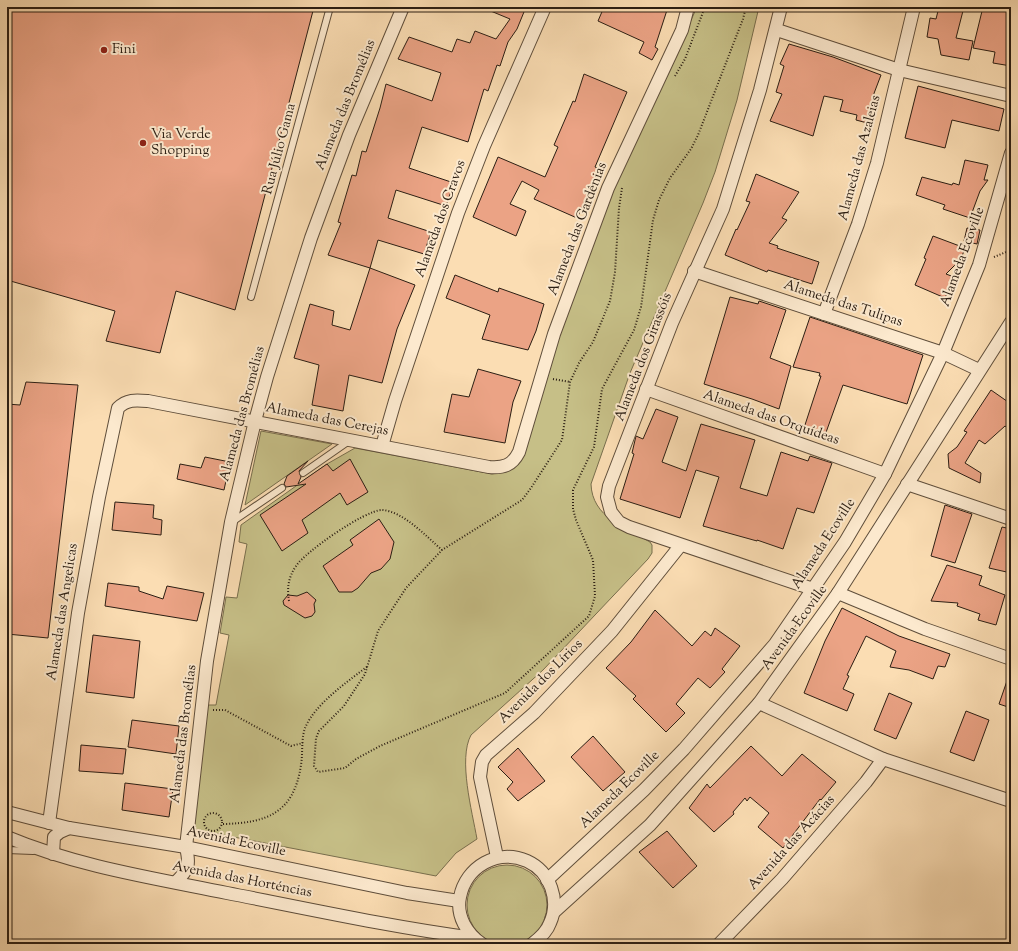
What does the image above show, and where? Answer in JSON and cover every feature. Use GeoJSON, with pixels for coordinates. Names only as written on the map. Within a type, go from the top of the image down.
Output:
{"type":"FeatureCollection","features":[{"type":"Feature","properties":{"kind":"street","name":"Alameda das Bromélias"},"geometry":{"type":"LineString","coordinates":[[176,882],[186,872],[189,866],[186,847],[201,709],[231,522],[255,421],[311,238],[349,135],[403,7]]}},
{"type":"Feature","properties":{"kind":"street","name":"Alameda dos Cravos"},"geometry":{"type":"LineString","coordinates":[[382,446],[395,401],[458,213],[484,146],[545,7]]}},
{"type":"Feature","properties":{"kind":"street","name":"Alameda das Gardênias"},"geometry":{"type":"LineString","coordinates":[[508,466],[514,461],[519,452],[540,378],[577,269],[608,188],[682,30],[688,7]]}},
{"type":"Feature","properties":{"kind":"street","name":"Alameda dos Girassóis"},"geometry":{"type":"LineString","coordinates":[[781,7],[777,30],[760,90],[723,209],[694,271],[646,390],[612,478],[607,497],[608,506],[619,522],[644,534],[813,589]]}},
{"type":"Feature","properties":{"kind":"street","name":"Alameda das Azaleias"},"geometry":{"type":"LineString","coordinates":[[824,314],[858,224],[877,163],[914,7]]}},
{"type":"Feature","properties":{"kind":"street"},"geometry":{"type":"LineString","coordinates":[[777,30],[899,70],[1011,96]]}},
{"type":"Feature","properties":{"kind":"street","name":"Alameda Ecoville"},"geometry":{"type":"LineString","coordinates":[[547,880],[644,790],[684,749],[775,644],[845,542],[885,474],[943,353],[979,265],[997,209],[1011,153]]}},
{"type":"Feature","properties":{"kind":"street","name":"Alameda das Tulipas"},"geometry":{"type":"LineString","coordinates":[[694,271],[943,353],[979,370]]}},
{"type":"Feature","properties":{"kind":"street","name":"Avenida Ecoville"},"geometry":{"type":"LineString","coordinates":[[554,912],[650,825],[759,703],[838,593],[1011,322]]}},
{"type":"Feature","properties":{"kind":"street","name":"Alameda das Orquídeas"},"geometry":{"type":"LineString","coordinates":[[646,390],[885,474]]}},
{"type":"Feature","properties":{"kind":"street","name":"Alameda das Cerejas"},"geometry":{"type":"LineString","coordinates":[[118,408],[124,402],[132,400],[148,401],[489,467],[502,468],[508,466]]}},
{"type":"Feature","properties":{"kind":"street","name":"Alameda das Angelicas"},"geometry":{"type":"LineString","coordinates":[[48,823],[78,613],[99,497],[118,408]]}},
{"type":"Feature","properties":{"kind":"street"},"geometry":{"type":"LineString","coordinates":[[907,484],[1011,519]]}},
{"type":"Feature","properties":{"kind":"street","name":"Avenida dos Lírios"},"geometry":{"type":"LineString","coordinates":[[497,858],[480,776],[482,762],[491,751],[534,713],[612,631],[680,546]]}},
{"type":"Feature","properties":{"kind":"street"},"geometry":{"type":"LineString","coordinates":[[838,593],[925,629],[1011,659]]}},
{"type":"Feature","properties":{"kind":"street"},"geometry":{"type":"LineString","coordinates":[[759,703],[883,759],[1011,800]]}},
{"type":"Feature","properties":{"kind":"street","name":"Avenida das Acácias"},"geometry":{"type":"LineString","coordinates":[[719,944],[782,879],[866,782],[883,759]]}},
{"type":"Feature","properties":{"kind":"street","name":"Avenida Ecoville"},"geometry":{"type":"LineString","coordinates":[[7,812],[69,828],[186,847],[399,891],[459,901]]}},
{"type":"Feature","properties":{"kind":"street"},"geometry":{"type":"LineString","coordinates":[[53,854],[54,837],[60,832],[69,828]]}},
{"type":"Feature","properties":{"kind":"street","name":"Avenida das Horténcias"},"geometry":{"type":"LineString","coordinates":[[7,837],[40,851],[176,882],[378,923],[478,941]]}},
{"type":"Feature","properties":{"kind":"street","name":"Avenida das Horténcias"},"geometry":{"type":"LineString","coordinates":[[478,941],[465,927],[460,914],[459,901],[462,887],[470,874],[482,863],[497,858],[513,857],[528,861],[541,870],[547,880],[554,899],[554,912]]}},
{"type":"Feature","properties":{"kind":"street"},"geometry":{"type":"LineString","coordinates":[[532,944],[542,936],[550,925],[554,912]]}},
{"type":"Feature","properties":{"kind":"lane","name":"Rua Júlio Gama"},"geometry":{"type":"LineString","coordinates":[[251,297],[330,7]]}},
{"type":"Feature","properties":{"kind":"lane"},"geometry":{"type":"LineString","coordinates":[[303,473],[350,440]]}},
{"type":"Feature","properties":{"kind":"lane"},"geometry":{"type":"LineString","coordinates":[[231,522],[282,488]]}},
{"type":"Feature","properties":{"kind":"lane"},"geometry":{"type":"LineString","coordinates":[[7,850],[40,851]]}},
{"type":"Feature","properties":{"kind":"path"},"geometry":{"type":"LineString","coordinates":[[671,82],[685,59],[705,7]]}},
{"type":"Feature","properties":{"kind":"path"},"geometry":{"type":"LineString","coordinates":[[623,184],[619,208],[615,272],[610,301],[594,342],[578,363],[570,382],[562,440],[532,488],[522,500],[442,550],[406,588],[378,631],[369,656],[365,674],[344,706],[324,725],[316,738],[315,769],[318,772],[345,768],[356,759],[380,746],[505,693],[589,616],[595,596],[592,560],[573,509],[573,490],[594,447],[602,389],[634,330],[641,307],[653,220],[659,200],[670,178],[691,149],[698,135],[743,19],[746,7]]}},
{"type":"Feature","properties":{"kind":"path"},"geometry":{"type":"LineString","coordinates":[[540,378],[570,382]]}},
{"type":"Feature","properties":{"kind":"path"},"geometry":{"type":"LineString","coordinates":[[289,601],[287,590],[289,579],[296,566],[308,553],[363,516],[374,511],[382,510],[396,515],[420,530],[442,550]]}},
{"type":"Feature","properties":{"kind":"path"},"geometry":{"type":"LineString","coordinates":[[223,824],[246,824],[267,817],[282,809],[293,793],[301,765],[305,728],[316,712],[333,694],[368,665]]}},
{"type":"Feature","properties":{"kind":"path"},"geometry":{"type":"LineString","coordinates":[[201,709],[225,710],[291,746],[303,743]]}},
{"type":"Feature","properties":{"kind":"path"},"geometry":{"type":"LineString","coordinates":[[214,812],[219,814],[223,819],[223,824],[216,832],[210,831],[206,828],[204,823],[205,818],[214,812]]}},
{"type":"Feature","properties":{"kind":"shaded area"},"geometry":{"type":"Polygon","coordinates":[[[697,7],[759,7],[737,100],[715,172],[630,373],[591,484],[597,505],[604,513],[621,526],[650,542],[652,545],[652,553],[543,670],[471,735],[467,745],[466,771],[469,800],[477,839],[456,853],[436,876],[192,829],[207,705],[216,705],[229,635],[220,633],[226,597],[237,598],[247,544],[239,542],[241,525],[327,464],[355,448],[492,474],[510,470],[539,393],[598,224],[697,7]]]}},
{"type":"Feature","properties":{"kind":"shaded area"},"geometry":{"type":"Polygon","coordinates":[[[261,431],[332,444],[245,505],[261,431]]]}},
{"type":"Feature","properties":{"kind":"shaded area"},"geometry":{"type":"Polygon","coordinates":[[[507,865],[522,868],[535,877],[544,890],[547,905],[544,920],[535,933],[522,942],[507,945],[492,942],[479,933],[470,920],[467,905],[470,890],[479,877],[492,868],[507,865]]]}},
{"type":"Feature","properties":{"kind":"building","name":"Via Verde Shopping"},"geometry":{"type":"Polygon","coordinates":[[[7,7],[314,7],[235,310],[176,291],[160,353],[106,341],[115,311],[7,280],[7,7]]]}},
{"type":"Feature","properties":{"kind":"building"},"geometry":{"type":"Polygon","coordinates":[[[481,7],[526,7],[517,29],[508,42],[500,66],[497,65],[488,91],[484,89],[468,142],[422,127],[409,168],[454,183],[446,206],[396,190],[388,218],[431,232],[424,254],[378,240],[370,268],[328,255],[341,223],[338,222],[352,175],[356,176],[362,151],[366,152],[386,84],[432,101],[441,73],[398,59],[409,37],[452,52],[457,39],[470,43],[475,31],[496,39],[510,19],[481,7]]]}},
{"type":"Feature","properties":{"kind":"building"},"geometry":{"type":"Polygon","coordinates":[[[604,7],[668,7],[655,47],[658,49],[652,60],[639,53],[644,42],[598,21],[604,7]]]}},
{"type":"Feature","properties":{"kind":"building"},"geometry":{"type":"Polygon","coordinates":[[[939,7],[964,7],[956,38],[973,41],[969,60],[941,55],[938,39],[927,37],[930,18],[936,19],[939,7]]]}},
{"type":"Feature","properties":{"kind":"building"},"geometry":{"type":"Polygon","coordinates":[[[983,7],[997,7],[1011,11],[1011,66],[993,63],[995,52],[973,48],[983,7]]]}},
{"type":"Feature","properties":{"kind":"building"},"geometry":{"type":"Polygon","coordinates":[[[789,44],[833,57],[881,75],[873,96],[877,97],[871,124],[856,120],[857,115],[840,111],[843,100],[824,96],[813,136],[770,121],[782,94],[776,92],[784,66],[780,64],[789,44]]]}},
{"type":"Feature","properties":{"kind":"building"},"geometry":{"type":"Polygon","coordinates":[[[584,74],[627,92],[595,167],[600,169],[577,218],[534,199],[539,190],[522,181],[510,204],[526,211],[516,236],[473,217],[498,157],[545,177],[558,147],[554,145],[573,101],[575,102],[584,74]]]}},
{"type":"Feature","properties":{"kind":"building"},"geometry":{"type":"Polygon","coordinates":[[[918,86],[1004,109],[999,131],[952,120],[945,148],[905,138],[918,86]]]}},
{"type":"Feature","properties":{"kind":"building"},"geometry":{"type":"Polygon","coordinates":[[[965,160],[988,165],[984,180],[988,180],[980,191],[970,218],[943,209],[945,205],[916,195],[922,177],[952,185],[953,183],[959,185],[965,160]]]}},
{"type":"Feature","properties":{"kind":"building"},"geometry":{"type":"Polygon","coordinates":[[[756,174],[799,192],[782,218],[787,220],[769,243],[778,246],[777,248],[819,262],[812,284],[768,270],[767,272],[725,255],[750,202],[746,201],[756,174]]]}},
{"type":"Feature","properties":{"kind":"building"},"geometry":{"type":"Polygon","coordinates":[[[967,228],[980,230],[977,244],[964,241],[967,228]]]}},
{"type":"Feature","properties":{"kind":"building"},"geometry":{"type":"Polygon","coordinates":[[[933,236],[965,248],[961,259],[946,274],[954,277],[945,298],[915,285],[926,259],[924,258],[933,236]]]}},
{"type":"Feature","properties":{"kind":"building"},"geometry":{"type":"Polygon","coordinates":[[[370,268],[415,285],[397,329],[382,383],[349,375],[343,411],[312,405],[319,365],[294,358],[310,304],[334,311],[332,325],[350,330],[370,268]]]}},
{"type":"Feature","properties":{"kind":"building"},"geometry":{"type":"Polygon","coordinates":[[[455,275],[498,292],[499,288],[544,304],[536,331],[528,350],[482,339],[490,315],[446,298],[455,275]]]}},
{"type":"Feature","properties":{"kind":"building"},"geometry":{"type":"Polygon","coordinates":[[[730,297],[758,304],[759,301],[786,310],[770,358],[791,366],[779,409],[704,384],[730,297]]]}},
{"type":"Feature","properties":{"kind":"building"},"geometry":{"type":"Polygon","coordinates":[[[810,317],[923,355],[907,404],[843,385],[824,438],[803,431],[821,376],[819,376],[820,373],[793,367],[810,317]]]}},
{"type":"Feature","properties":{"kind":"building"},"geometry":{"type":"Polygon","coordinates":[[[478,369],[521,381],[513,402],[505,443],[444,432],[452,394],[469,397],[478,369]]]}},
{"type":"Feature","properties":{"kind":"building"},"geometry":{"type":"Polygon","coordinates":[[[26,382],[78,385],[48,638],[7,634],[7,404],[20,405],[26,382]]]}},
{"type":"Feature","properties":{"kind":"building"},"geometry":{"type":"Polygon","coordinates":[[[991,390],[1011,404],[1011,430],[1005,426],[985,444],[979,440],[965,463],[981,473],[980,483],[949,468],[948,454],[957,447],[967,432],[964,431],[991,390]]]}},
{"type":"Feature","properties":{"kind":"building"},"geometry":{"type":"Polygon","coordinates":[[[656,409],[678,417],[662,462],[686,471],[701,424],[755,440],[740,488],[767,496],[781,452],[808,461],[810,456],[832,463],[814,513],[797,508],[783,549],[757,540],[703,526],[719,477],[696,470],[680,518],[620,499],[634,454],[632,453],[636,436],[643,439],[656,409]]]}},
{"type":"Feature","properties":{"kind":"building"},"geometry":{"type":"Polygon","coordinates":[[[205,457],[230,462],[224,490],[177,479],[180,464],[201,468],[205,457]]]}},
{"type":"Feature","properties":{"kind":"building"},"geometry":{"type":"Polygon","coordinates":[[[350,459],[368,492],[347,505],[340,493],[302,520],[308,533],[282,551],[260,515],[306,484],[286,487],[284,484],[287,476],[308,461],[299,471],[301,477],[298,484],[327,464],[333,471],[350,459]]]}},
{"type":"Feature","properties":{"kind":"building"},"geometry":{"type":"Polygon","coordinates":[[[115,502],[154,505],[153,518],[162,520],[161,535],[112,530],[115,502]]]}},
{"type":"Feature","properties":{"kind":"building"},"geometry":{"type":"Polygon","coordinates":[[[945,505],[972,514],[955,563],[931,556],[945,505]]]}},
{"type":"Feature","properties":{"kind":"building"},"geometry":{"type":"Polygon","coordinates":[[[379,519],[394,542],[390,559],[381,569],[371,573],[358,588],[352,592],[339,592],[323,566],[353,545],[350,540],[379,519]]]}},
{"type":"Feature","properties":{"kind":"building"},"geometry":{"type":"Polygon","coordinates":[[[1002,527],[1011,529],[1011,573],[989,568],[1002,527]]]}},
{"type":"Feature","properties":{"kind":"building"},"geometry":{"type":"Polygon","coordinates":[[[947,565],[982,576],[979,585],[1005,595],[996,625],[978,620],[980,614],[957,606],[958,603],[931,601],[947,565]]]}},
{"type":"Feature","properties":{"kind":"building"},"geometry":{"type":"Polygon","coordinates":[[[108,583],[139,587],[139,591],[163,599],[167,586],[204,593],[197,621],[105,606],[108,583]]]}},
{"type":"Feature","properties":{"kind":"building"},"geometry":{"type":"Polygon","coordinates":[[[307,592],[316,600],[314,604],[315,612],[312,616],[305,618],[284,605],[283,601],[288,595],[297,596],[307,592]]]}},
{"type":"Feature","properties":{"kind":"building"},"geometry":{"type":"Polygon","coordinates":[[[842,608],[899,636],[950,654],[945,667],[938,666],[933,679],[909,670],[890,667],[896,651],[866,636],[847,675],[849,676],[843,689],[854,694],[847,711],[804,693],[825,641],[842,608]]]}},
{"type":"Feature","properties":{"kind":"building"},"geometry":{"type":"Polygon","coordinates":[[[655,610],[692,646],[705,631],[711,636],[715,628],[740,646],[722,669],[725,672],[710,688],[698,678],[676,704],[685,713],[666,732],[633,699],[636,696],[606,668],[631,642],[655,610]]]}},
{"type":"Feature","properties":{"kind":"building"},"geometry":{"type":"Polygon","coordinates":[[[93,635],[140,641],[134,698],[86,692],[93,635]]]}},
{"type":"Feature","properties":{"kind":"building"},"geometry":{"type":"Polygon","coordinates":[[[1009,675],[1011,675],[1011,708],[999,704],[1009,675]]]}},
{"type":"Feature","properties":{"kind":"building"},"geometry":{"type":"Polygon","coordinates":[[[889,693],[912,703],[896,739],[874,730],[889,693]]]}},
{"type":"Feature","properties":{"kind":"building"},"geometry":{"type":"Polygon","coordinates":[[[966,711],[989,720],[974,761],[950,752],[966,711]]]}},
{"type":"Feature","properties":{"kind":"building"},"geometry":{"type":"Polygon","coordinates":[[[132,720],[179,726],[176,754],[128,747],[132,720]]]}},
{"type":"Feature","properties":{"kind":"building"},"geometry":{"type":"Polygon","coordinates":[[[593,736],[625,772],[603,791],[571,757],[593,736]]]}},
{"type":"Feature","properties":{"kind":"building"},"geometry":{"type":"Polygon","coordinates":[[[81,745],[126,749],[123,774],[79,771],[81,745]]]}},
{"type":"Feature","properties":{"kind":"building"},"geometry":{"type":"Polygon","coordinates":[[[751,746],[782,776],[802,754],[836,782],[821,800],[820,799],[783,848],[758,827],[769,813],[750,797],[747,801],[745,798],[733,812],[734,814],[714,832],[689,808],[707,784],[710,788],[751,746]]]}},
{"type":"Feature","properties":{"kind":"building"},"geometry":{"type":"Polygon","coordinates":[[[518,748],[545,781],[518,801],[507,789],[513,782],[498,767],[518,748]]]}},
{"type":"Feature","properties":{"kind":"building"},"geometry":{"type":"Polygon","coordinates":[[[125,783],[173,789],[169,817],[122,810],[125,783]]]}},
{"type":"Feature","properties":{"kind":"building"},"geometry":{"type":"Polygon","coordinates":[[[667,831],[697,866],[673,888],[639,852],[667,831]]]}},
{"type":"Feature","properties":{"kind":"place","name":"Fini"},"geometry":{"type":"Point","coordinates":[104,50]}},
{"type":"Feature","properties":{"kind":"place","name":"Via Verde Shopping"},"geometry":{"type":"Point","coordinates":[143,143]}}]}
